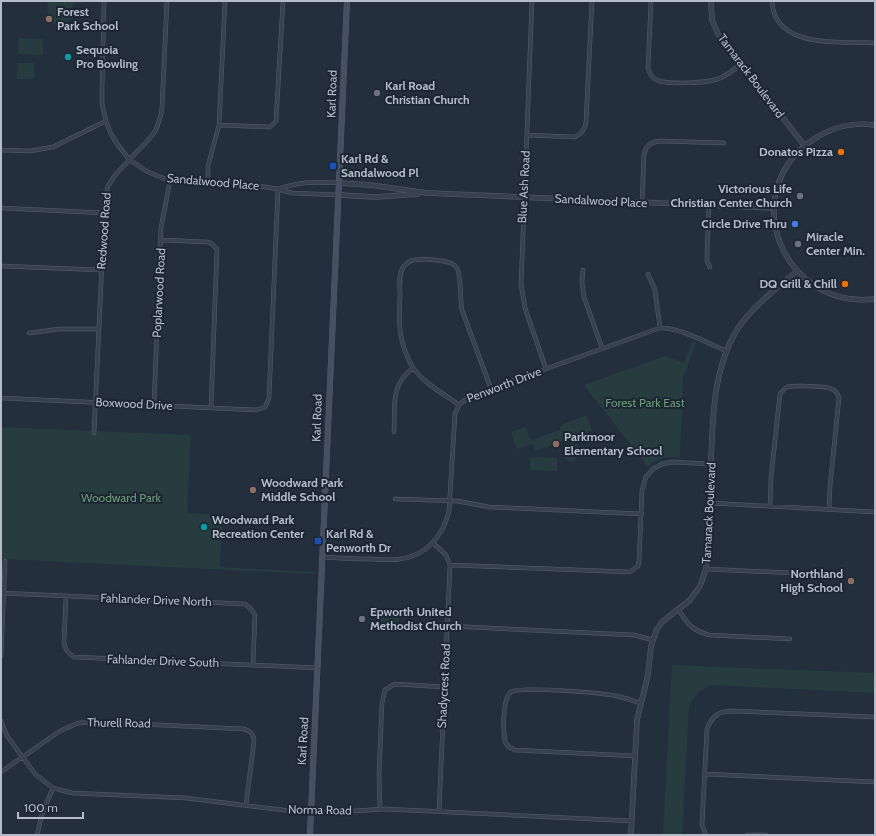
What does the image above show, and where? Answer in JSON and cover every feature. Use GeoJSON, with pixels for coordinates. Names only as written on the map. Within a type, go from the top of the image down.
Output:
{"type":"FeatureCollection","features":[{"type":"Feature","properties":{"kind":"main road","name":"Karl Road"},"geometry":{"type":"LineString","coordinates":[[310,835],[347,1]]}},
{"type":"Feature","properties":{"kind":"street","name":"Sandalwood Place"},"geometry":{"type":"LineString","coordinates":[[104,1],[102,104],[106,121],[118,145],[130,159],[146,171],[170,181],[259,186],[292,193],[375,197],[428,193]]}},
{"type":"Feature","properties":{"kind":"street","name":"Redwood Road"},"geometry":{"type":"LineString","coordinates":[[94,432],[105,199],[108,186],[115,175],[150,138],[159,123],[161,115],[167,1]]}},
{"type":"Feature","properties":{"kind":"street"},"geometry":{"type":"LineString","coordinates":[[208,183],[208,166],[219,125],[225,1]]}},
{"type":"Feature","properties":{"kind":"street"},"geometry":{"type":"LineString","coordinates":[[219,125],[270,127],[274,124],[277,117],[283,1]]}},
{"type":"Feature","properties":{"kind":"street","name":"Blue Ash Road"},"geometry":{"type":"LineString","coordinates":[[532,1],[520,274],[525,308],[546,369]]}},
{"type":"Feature","properties":{"kind":"street"},"geometry":{"type":"LineString","coordinates":[[527,135],[575,137],[585,129],[592,1]]}},
{"type":"Feature","properties":{"kind":"street"},"geometry":{"type":"LineString","coordinates":[[651,1],[648,68],[653,78],[662,82],[703,82],[719,78],[741,64]]}},
{"type":"Feature","properties":{"kind":"street","name":"Tamarack Boulevard"},"geometry":{"type":"LineString","coordinates":[[710,1],[710,11],[714,27],[804,145]]}},
{"type":"Feature","properties":{"kind":"street"},"geometry":{"type":"LineString","coordinates":[[772,1],[776,16],[782,25],[788,31],[799,37],[812,40],[875,43]]}},
{"type":"Feature","properties":{"kind":"street"},"geometry":{"type":"LineString","coordinates":[[1,150],[30,151],[53,147],[106,121]]}},
{"type":"Feature","properties":{"kind":"street"},"geometry":{"type":"LineString","coordinates":[[875,125],[845,125],[823,132],[804,145],[794,155],[786,167],[775,194],[774,208],[775,226],[786,257],[797,271],[808,281],[821,290],[836,296],[855,300],[875,299]]}},
{"type":"Feature","properties":{"kind":"street"},"geometry":{"type":"LineString","coordinates":[[642,203],[644,154],[652,143],[659,141],[724,143]]}},
{"type":"Feature","properties":{"kind":"street","name":"Poplarwood Road"},"geometry":{"type":"LineString","coordinates":[[154,405],[162,222],[170,181]]}},
{"type":"Feature","properties":{"kind":"street","name":"Sandalwood Place"},"geometry":{"type":"LineString","coordinates":[[278,189],[307,182],[339,183],[370,185],[428,193],[774,208]]}},
{"type":"Feature","properties":{"kind":"street","name":"Boxwood Drive"},"geometry":{"type":"LineString","coordinates":[[1,398],[257,410],[265,407],[269,398],[278,189]]}},
{"type":"Feature","properties":{"kind":"street"},"geometry":{"type":"LineString","coordinates":[[709,206],[707,261],[710,267]]}},
{"type":"Feature","properties":{"kind":"street"},"geometry":{"type":"LineString","coordinates":[[1,208],[104,213]]}},
{"type":"Feature","properties":{"kind":"street"},"geometry":{"type":"LineString","coordinates":[[161,240],[208,242],[217,250],[211,408]]}},
{"type":"Feature","properties":{"kind":"street"},"geometry":{"type":"LineString","coordinates":[[458,405],[430,384],[413,368],[403,348],[399,322],[401,273],[405,264],[410,261],[445,261],[451,262],[457,267],[460,276],[460,301],[462,310],[491,389]]}},
{"type":"Feature","properties":{"kind":"street"},"geometry":{"type":"LineString","coordinates":[[1,266],[101,270]]}},
{"type":"Feature","properties":{"kind":"street"},"geometry":{"type":"LineString","coordinates":[[583,270],[582,283],[584,297],[602,348]]}},
{"type":"Feature","properties":{"kind":"street","name":"Tamarack Boulevard"},"geometry":{"type":"LineString","coordinates":[[631,835],[637,720],[648,675],[650,652],[653,640],[657,629],[662,622],[690,600],[700,586],[706,569],[715,396],[722,362],[726,351],[739,327],[750,314],[797,271]]}},
{"type":"Feature","properties":{"kind":"street"},"geometry":{"type":"LineString","coordinates":[[648,274],[655,290],[660,328]]}},
{"type":"Feature","properties":{"kind":"street","name":"Penworth Drive"},"geometry":{"type":"LineString","coordinates":[[322,557],[399,559],[416,555],[434,542],[446,522],[449,511],[453,423],[455,414],[458,405],[470,396],[660,328],[679,331],[726,351]]}},
{"type":"Feature","properties":{"kind":"street"},"geometry":{"type":"LineString","coordinates":[[29,333],[60,329],[98,329]]}},
{"type":"Feature","properties":{"kind":"street"},"geometry":{"type":"LineString","coordinates":[[394,432],[396,390],[400,380],[413,368]]}},
{"type":"Feature","properties":{"kind":"street"},"geometry":{"type":"LineString","coordinates":[[770,506],[780,394],[784,389],[792,386],[826,387],[832,389],[840,398],[830,486],[829,509]]}},
{"type":"Feature","properties":{"kind":"street"},"geometry":{"type":"LineString","coordinates":[[434,542],[446,555],[450,565],[630,572],[638,566],[644,483],[646,477],[653,469],[662,464],[672,462],[711,464]]}},
{"type":"Feature","properties":{"kind":"street"},"geometry":{"type":"LineString","coordinates":[[395,499],[450,501],[489,507],[642,514]]}},
{"type":"Feature","properties":{"kind":"street"},"geometry":{"type":"LineString","coordinates":[[710,503],[875,512]]}},
{"type":"Feature","properties":{"kind":"street"},"geometry":{"type":"LineString","coordinates":[[1,654],[5,561]]}},
{"type":"Feature","properties":{"kind":"street","name":"Shadycrest Road"},"geometry":{"type":"LineString","coordinates":[[439,811],[450,565]]}},
{"type":"Feature","properties":{"kind":"street"},"geometry":{"type":"LineString","coordinates":[[706,569],[794,573]]}},
{"type":"Feature","properties":{"kind":"street","name":"Fahlander Drive North"},"geometry":{"type":"LineString","coordinates":[[3,593],[245,604],[251,608],[255,615],[253,666]]}},
{"type":"Feature","properties":{"kind":"street","name":"Fahlander Drive South"},"geometry":{"type":"LineString","coordinates":[[66,596],[64,642],[65,649],[74,657],[318,668]]}},
{"type":"Feature","properties":{"kind":"street"},"geometry":{"type":"LineString","coordinates":[[678,609],[686,622],[696,631],[708,635],[790,639]]}},
{"type":"Feature","properties":{"kind":"street"},"geometry":{"type":"LineString","coordinates":[[448,626],[634,634],[653,640]]}},
{"type":"Feature","properties":{"kind":"street"},"geometry":{"type":"LineString","coordinates":[[380,809],[379,775],[382,703],[384,694],[389,687],[395,684],[444,687]]}},
{"type":"Feature","properties":{"kind":"street"},"geometry":{"type":"LineString","coordinates":[[634,756],[515,750],[506,745],[504,736],[505,703],[508,695],[512,691],[525,690],[595,693],[617,696],[640,703]]}},
{"type":"Feature","properties":{"kind":"street"},"geometry":{"type":"LineString","coordinates":[[706,835],[702,825],[707,729],[710,721],[716,715],[723,711],[732,711],[875,717]]}},
{"type":"Feature","properties":{"kind":"street","name":"Norma Road"},"geometry":{"type":"LineString","coordinates":[[1,721],[7,736],[36,774],[54,788],[72,793],[186,798],[311,812],[345,812],[380,809],[632,821]]}},
{"type":"Feature","properties":{"kind":"street","name":"Thurell Road"},"geometry":{"type":"LineString","coordinates":[[1,772],[60,731],[70,726],[87,722],[244,729],[251,732],[254,736],[246,805]]}},
{"type":"Feature","properties":{"kind":"street"},"geometry":{"type":"LineString","coordinates":[[705,774],[875,782]]}},
{"type":"Feature","properties":{"kind":"street"},"geometry":{"type":"LineString","coordinates":[[37,835],[42,814],[54,788]]}},
{"type":"Feature","properties":{"kind":"street"},"geometry":{"type":"LineString","coordinates":[[748,835],[766,835]]}},
{"type":"Feature","properties":{"kind":"green space"},"geometry":{"type":"Polygon","coordinates":[[[48,1],[74,1],[70,18],[65,29],[51,22],[47,17],[48,1]]]}},
{"type":"Feature","properties":{"kind":"green space"},"geometry":{"type":"Polygon","coordinates":[[[19,38],[43,39],[43,55],[18,54],[19,38]]]}},
{"type":"Feature","properties":{"kind":"green space"},"geometry":{"type":"Polygon","coordinates":[[[18,63],[34,63],[34,79],[17,79],[18,63]]]}},
{"type":"Feature","properties":{"kind":"green space","name":"Forest Park East"},"geometry":{"type":"Polygon","coordinates":[[[692,341],[696,343],[683,378],[680,457],[662,458],[648,467],[584,385],[665,356],[684,363],[692,341]]]}},
{"type":"Feature","properties":{"kind":"green space"},"geometry":{"type":"Polygon","coordinates":[[[587,415],[592,431],[535,451],[531,440],[560,430],[561,426],[566,423],[587,415]]]}},
{"type":"Feature","properties":{"kind":"green space","name":"Woodward Park"},"geometry":{"type":"Polygon","coordinates":[[[1,427],[191,435],[187,513],[222,515],[220,567],[314,572],[314,574],[1,559],[1,427]]]}},
{"type":"Feature","properties":{"kind":"green space"},"geometry":{"type":"Polygon","coordinates":[[[526,427],[532,444],[517,449],[511,432],[526,427]]]}},
{"type":"Feature","properties":{"kind":"green space"},"geometry":{"type":"Polygon","coordinates":[[[572,443],[580,446],[582,454],[577,456],[574,461],[571,462],[564,458],[562,454],[572,443]]]}},
{"type":"Feature","properties":{"kind":"green space"},"geometry":{"type":"Polygon","coordinates":[[[530,457],[557,458],[557,471],[530,470],[530,457]]]}},
{"type":"Feature","properties":{"kind":"green space"},"geometry":{"type":"Polygon","coordinates":[[[379,615],[399,616],[398,629],[378,629],[379,615]]]}},
{"type":"Feature","properties":{"kind":"green space"},"geometry":{"type":"Polygon","coordinates":[[[672,665],[875,673],[875,693],[710,685],[698,692],[689,706],[682,835],[663,835],[672,665]]]}},
{"type":"Feature","properties":{"kind":"place","name":"Forest Park School"},"geometry":{"type":"Point","coordinates":[49,19]}},
{"type":"Feature","properties":{"kind":"place","name":"Sequoia Pro Bowling"},"geometry":{"type":"Point","coordinates":[68,57]}},
{"type":"Feature","properties":{"kind":"place","name":"Karl Road Christian Church"},"geometry":{"type":"Point","coordinates":[377,93]}},
{"type":"Feature","properties":{"kind":"place","name":"Donatos Pizza"},"geometry":{"type":"Point","coordinates":[841,152]}},
{"type":"Feature","properties":{"kind":"place","name":"Karl Rd & Sandalwood Pl"},"geometry":{"type":"Point","coordinates":[333,166]}},
{"type":"Feature","properties":{"kind":"place","name":"Victorious Life Christian Center Church"},"geometry":{"type":"Point","coordinates":[800,196]}},
{"type":"Feature","properties":{"kind":"place","name":"Circle Drive Thru"},"geometry":{"type":"Point","coordinates":[795,224]}},
{"type":"Feature","properties":{"kind":"place","name":"Miracle Center Min."},"geometry":{"type":"Point","coordinates":[798,244]}},
{"type":"Feature","properties":{"kind":"place","name":"DQ Grill & Chill"},"geometry":{"type":"Point","coordinates":[845,284]}},
{"type":"Feature","properties":{"kind":"place","name":"Parkmoor Elementary School"},"geometry":{"type":"Point","coordinates":[556,444]}},
{"type":"Feature","properties":{"kind":"place","name":"Woodward Park Middle School"},"geometry":{"type":"Point","coordinates":[253,490]}},
{"type":"Feature","properties":{"kind":"place","name":"Woodward Park Recreation Center"},"geometry":{"type":"Point","coordinates":[204,527]}},
{"type":"Feature","properties":{"kind":"place","name":"Karl Rd & Penworth Dr"},"geometry":{"type":"Point","coordinates":[318,541]}},
{"type":"Feature","properties":{"kind":"place","name":"Northland High School"},"geometry":{"type":"Point","coordinates":[851,581]}},
{"type":"Feature","properties":{"kind":"place","name":"Epworth United Methodist Church"},"geometry":{"type":"Point","coordinates":[362,619]}}]}
